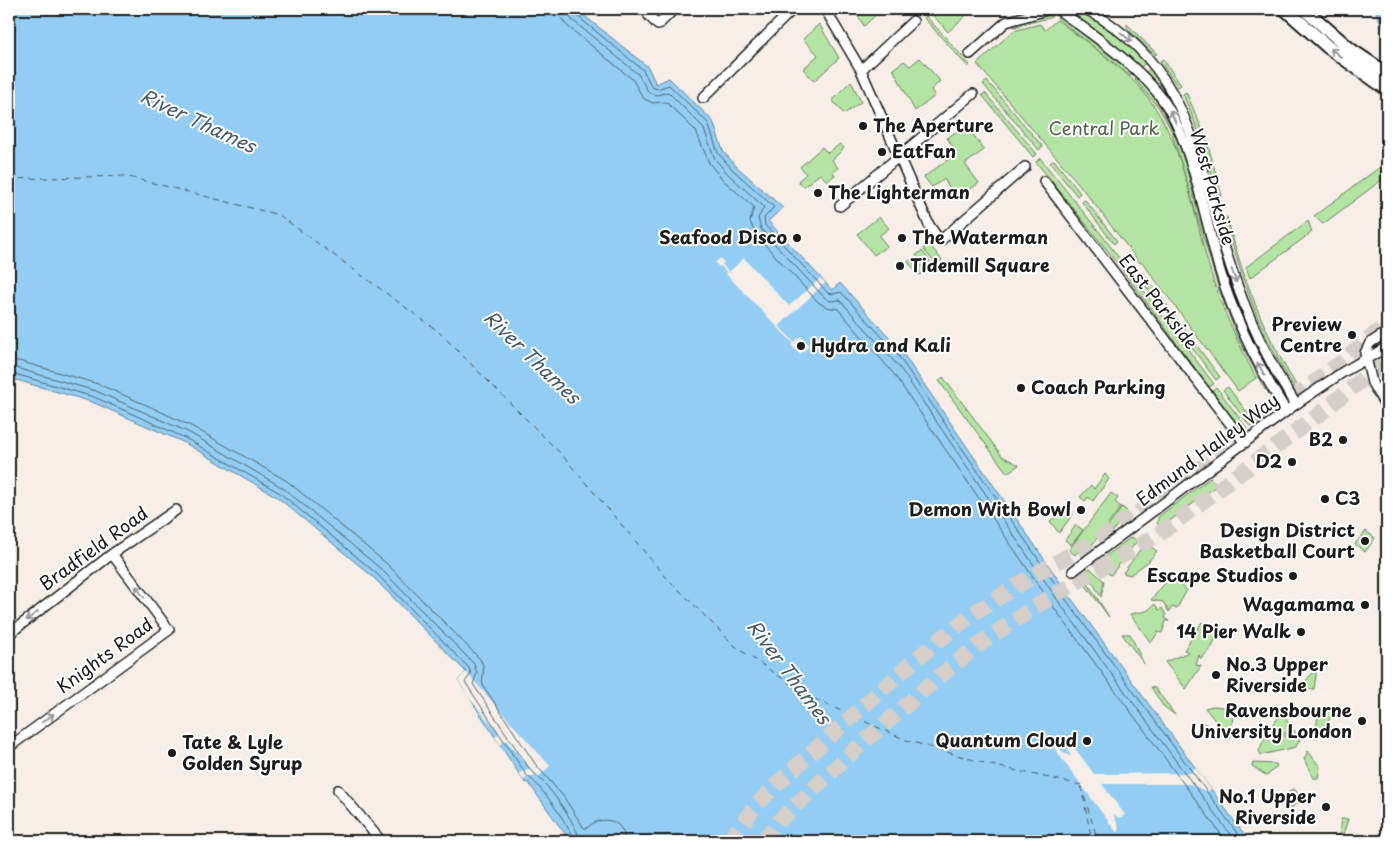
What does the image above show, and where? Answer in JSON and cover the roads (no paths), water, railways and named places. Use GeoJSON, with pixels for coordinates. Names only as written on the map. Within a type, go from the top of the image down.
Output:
{"type":"FeatureCollection","features":[{"type":"Feature","properties":{"kind":"street"},"geometry":{"type":"LineString","coordinates":[[655,9],[649,16],[658,25],[674,9]]}},
{"type":"Feature","properties":{"kind":"street"},"geometry":{"type":"LineString","coordinates":[[703,98],[793,9]]}},
{"type":"Feature","properties":{"kind":"street"},"geometry":{"type":"LineString","coordinates":[[825,9],[861,70],[898,158],[929,225],[940,241],[1025,167]]}},
{"type":"Feature","properties":{"kind":"street","name":"West Parkside"},"geometry":{"type":"LineString","coordinates":[[1057,9],[1139,73],[1157,92],[1171,112],[1184,143],[1229,297],[1258,364],[1286,411]]}},
{"type":"Feature","properties":{"kind":"street","name":"West Parkside"},"geometry":{"type":"LineString","coordinates":[[1086,9],[1108,23],[1143,53],[1162,76],[1178,101],[1197,147],[1225,248],[1242,299],[1270,362],[1296,404]]}},
{"type":"Feature","properties":{"kind":"street"},"geometry":{"type":"LineString","coordinates":[[1285,9],[1328,46],[1382,76]]}},
{"type":"Feature","properties":{"kind":"street"},"geometry":{"type":"LineString","coordinates":[[1304,9],[1382,76],[1387,89]]}},
{"type":"Feature","properties":{"kind":"street"},"geometry":{"type":"LineString","coordinates":[[970,54],[1006,22],[1020,16],[1047,10]]}},
{"type":"Feature","properties":{"kind":"street"},"geometry":{"type":"LineString","coordinates":[[861,70],[913,21]]}},
{"type":"Feature","properties":{"kind":"street"},"geometry":{"type":"LineString","coordinates":[[840,206],[973,94]]}},
{"type":"Feature","properties":{"kind":"street","name":"East Parkside"},"geometry":{"type":"LineString","coordinates":[[1044,181],[1245,443]]}},
{"type":"Feature","properties":{"kind":"street"},"geometry":{"type":"LineString","coordinates":[[1387,332],[1366,348],[1366,361],[1372,383],[1387,408]]}},
{"type":"Feature","properties":{"kind":"street","name":"Edmund Halley Way"},"geometry":{"type":"LineString","coordinates":[[1073,571],[1286,411],[1343,372],[1366,361],[1387,347]]}},
{"type":"Feature","properties":{"kind":"street","name":"Bradfield Road"},"geometry":{"type":"LineString","coordinates":[[9,634],[112,554],[176,510]]}},
{"type":"Feature","properties":{"kind":"street","name":"Knights Road"},"geometry":{"type":"LineString","coordinates":[[9,748],[169,630],[112,554]]}},
{"type":"Feature","properties":{"kind":"street"},"geometry":{"type":"LineString","coordinates":[[338,790],[381,841]]}},
{"type":"Feature","properties":{"kind":"water","name":"River Thames"},"geometry":{"type":"Polygon","coordinates":[[[9,9],[576,9],[648,67],[656,84],[669,78],[713,121],[723,151],[736,166],[783,208],[768,221],[832,290],[840,283],[899,348],[1071,598],[1249,841],[607,841],[604,838],[599,841],[570,841],[528,782],[526,783],[523,780],[458,680],[466,672],[373,577],[277,497],[185,443],[92,402],[13,379],[9,394],[9,9]]]}},
{"type":"Feature","properties":{"kind":"water"},"geometry":{"type":"Polygon","coordinates":[[[1375,9],[1382,9],[1387,19],[1387,30],[1379,19],[1375,9]]]}},
{"type":"Feature","properties":{"kind":"tunnel"},"geometry":{"type":"LineString","coordinates":[[729,841],[753,809],[778,783],[916,659],[971,615],[1032,576],[1099,539],[1171,491],[1348,357],[1387,324]]}},
{"type":"Feature","properties":{"kind":"tunnel"},"geometry":{"type":"LineString","coordinates":[[763,841],[779,821],[856,749],[934,681],[985,640],[1041,603],[1159,534],[1322,412],[1387,359]]}},
{"type":"Feature","properties":{"kind":"place","name":"The Aperture"},"geometry":{"type":"Point","coordinates":[863,126]}},
{"type":"Feature","properties":{"kind":"place","name":"EatFan"},"geometry":{"type":"Point","coordinates":[882,152]}},
{"type":"Feature","properties":{"kind":"place","name":"The Lighterman"},"geometry":{"type":"Point","coordinates":[818,193]}},
{"type":"Feature","properties":{"kind":"place","name":"Seafood Disco"},"geometry":{"type":"Point","coordinates":[797,238]}},
{"type":"Feature","properties":{"kind":"place","name":"The Waterman"},"geometry":{"type":"Point","coordinates":[902,238]}},
{"type":"Feature","properties":{"kind":"place","name":"Tidemill Square"},"geometry":{"type":"Point","coordinates":[900,266]}},
{"type":"Feature","properties":{"kind":"place","name":"Preview Centre"},"geometry":{"type":"Point","coordinates":[1352,335]}},
{"type":"Feature","properties":{"kind":"place","name":"Hydra and Kali"},"geometry":{"type":"Point","coordinates":[801,346]}},
{"type":"Feature","properties":{"kind":"place","name":"Coach Parking"},"geometry":{"type":"Point","coordinates":[1021,388]}},
{"type":"Feature","properties":{"kind":"place","name":"B2"},"geometry":{"type":"Point","coordinates":[1343,440]}},
{"type":"Feature","properties":{"kind":"place","name":"D2"},"geometry":{"type":"Point","coordinates":[1292,462]}},
{"type":"Feature","properties":{"kind":"place","name":"C3"},"geometry":{"type":"Point","coordinates":[1325,499]}},
{"type":"Feature","properties":{"kind":"place","name":"Demon With Bowl"},"geometry":{"type":"Point","coordinates":[1081,510]}},
{"type":"Feature","properties":{"kind":"place","name":"Design District Basketball Court"},"geometry":{"type":"Point","coordinates":[1365,541]}},
{"type":"Feature","properties":{"kind":"place","name":"Escape Studios"},"geometry":{"type":"Point","coordinates":[1293,576]}},
{"type":"Feature","properties":{"kind":"place","name":"Wagamama"},"geometry":{"type":"Point","coordinates":[1365,605]}},
{"type":"Feature","properties":{"kind":"place","name":"14 Pier Walk"},"geometry":{"type":"Point","coordinates":[1301,632]}},
{"type":"Feature","properties":{"kind":"place","name":"No.3 Upper Riverside"},"geometry":{"type":"Point","coordinates":[1216,675]}},
{"type":"Feature","properties":{"kind":"place","name":"Ravensbourne University London"},"geometry":{"type":"Point","coordinates":[1362,721]}},
{"type":"Feature","properties":{"kind":"place","name":"Quantum Cloud"},"geometry":{"type":"Point","coordinates":[1087,741]}},
{"type":"Feature","properties":{"kind":"place","name":"Tate & Lyle Golden Syrup"},"geometry":{"type":"Point","coordinates":[172,753]}},
{"type":"Feature","properties":{"kind":"place","name":"No.1 Upper Riverside"},"geometry":{"type":"Point","coordinates":[1326,807]}},
{"type":"Feature","properties":{"kind":"park label","name":"Central Park"},"geometry":{"type":"Point","coordinates":[1104,129]}}]}
